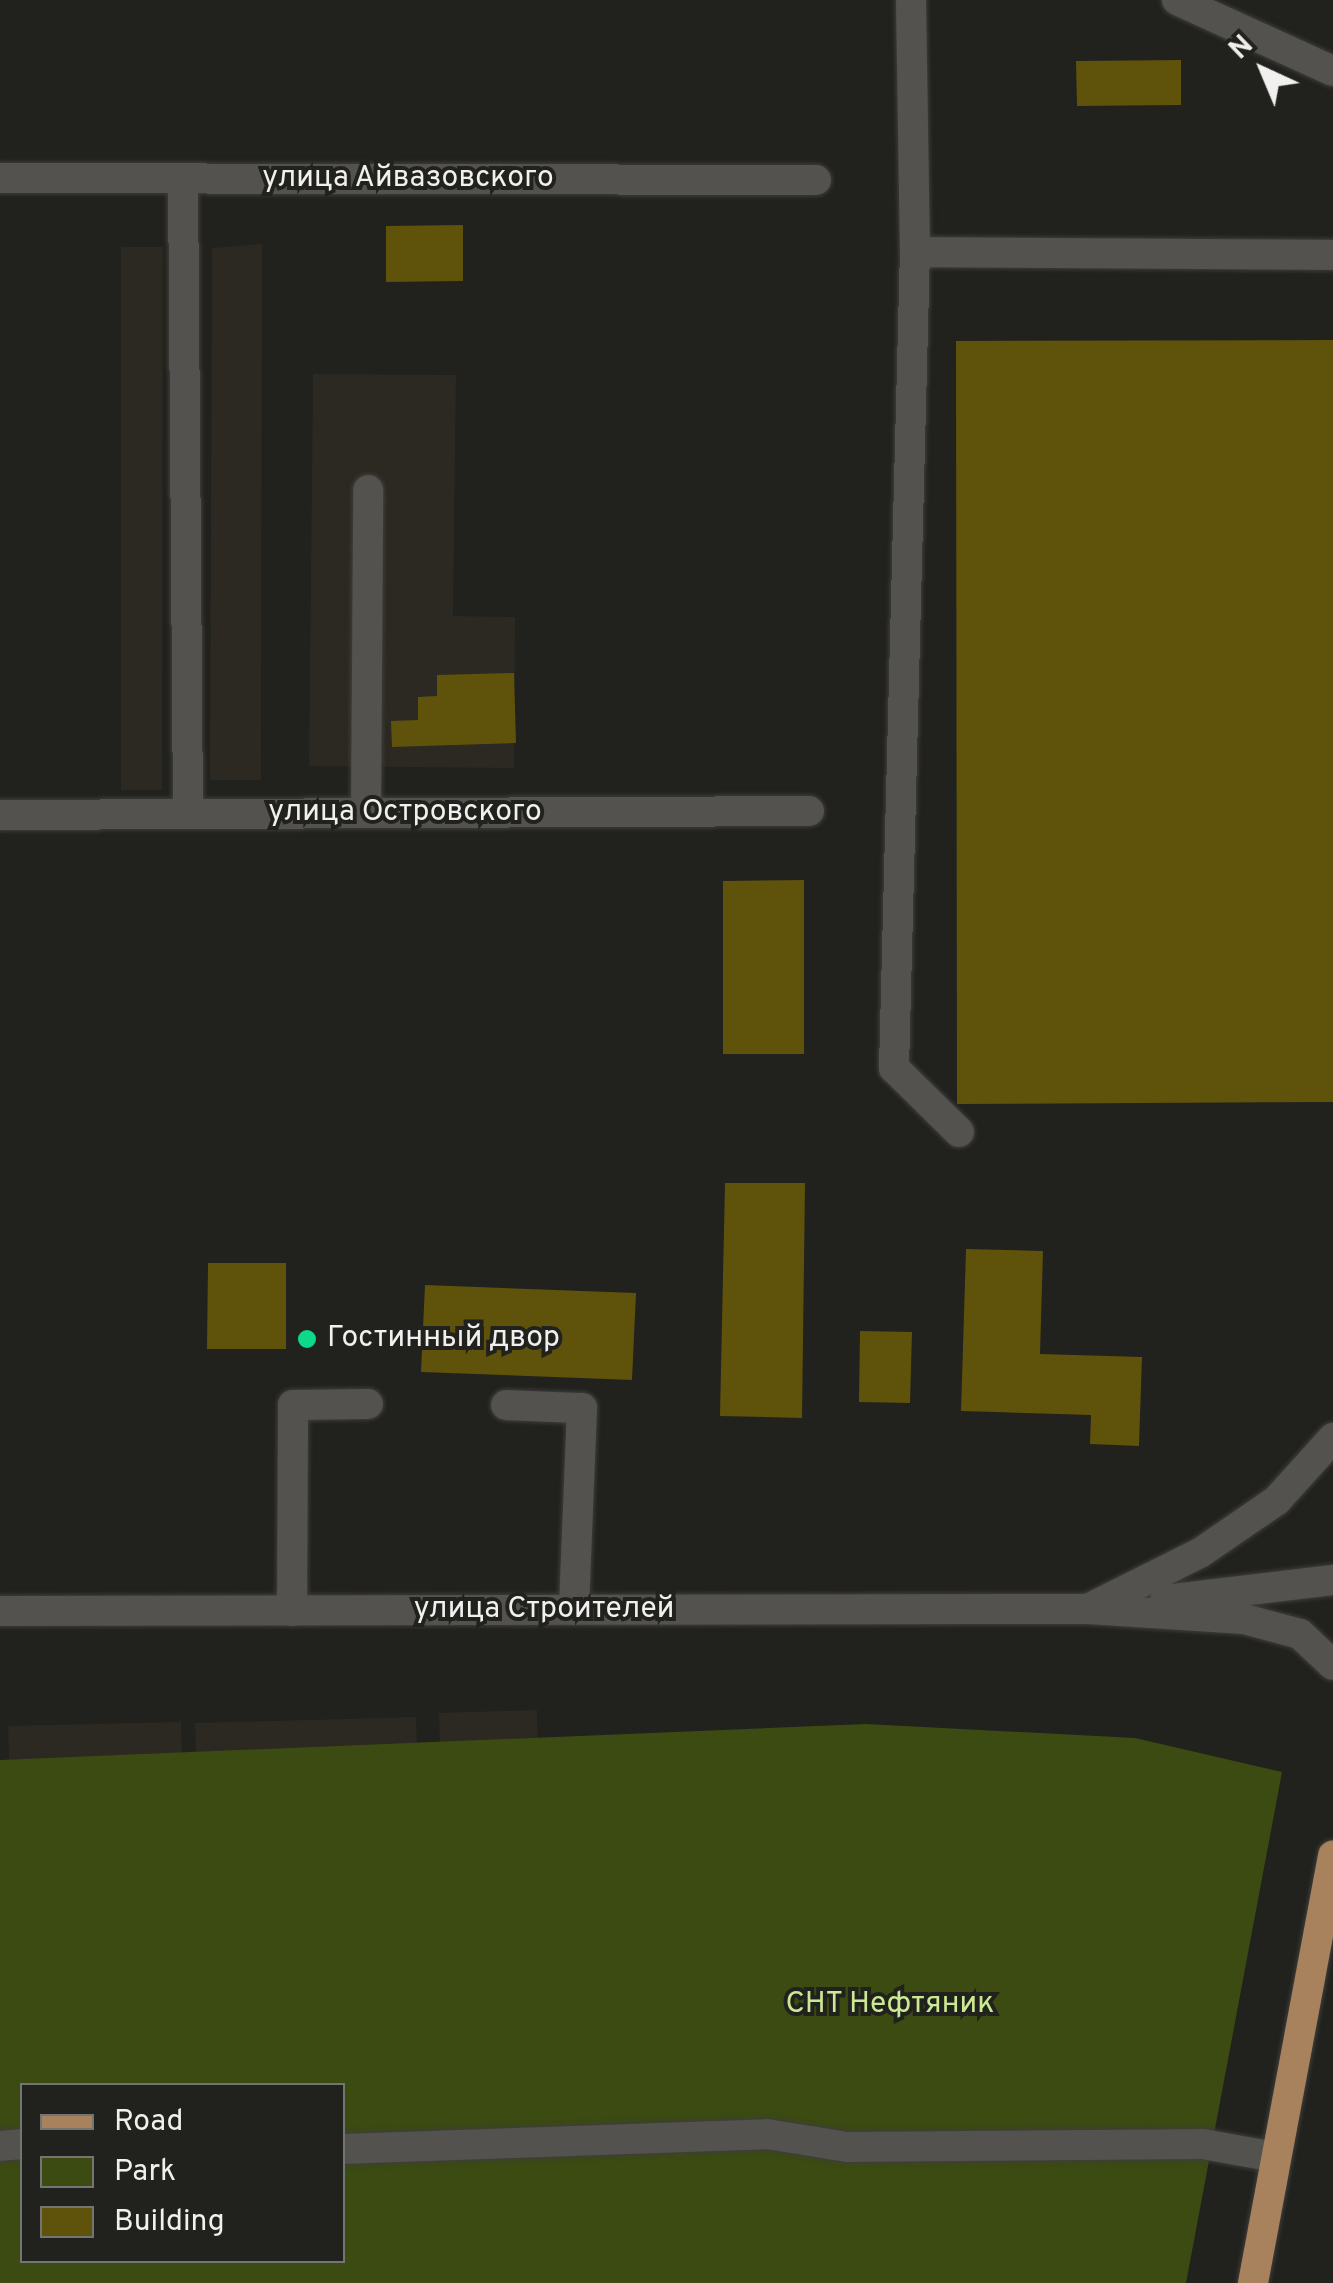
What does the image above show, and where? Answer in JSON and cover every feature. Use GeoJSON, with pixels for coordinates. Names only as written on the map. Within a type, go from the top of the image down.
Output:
{"type":"FeatureCollection","features":[{"type":"Feature","properties":{"kind":"main road"},"geometry":{"type":"LineString","coordinates":[[1253,2283],[1333,1854]]}},
{"type":"Feature","properties":{"kind":"street"},"geometry":{"type":"LineString","coordinates":[[910,0],[915,252],[894,1068],[959,1132]]}},
{"type":"Feature","properties":{"kind":"street"},"geometry":{"type":"LineString","coordinates":[[1177,0],[1333,71]]}},
{"type":"Feature","properties":{"kind":"street","name":"улица Айвазовского"},"geometry":{"type":"LineString","coordinates":[[0,178],[816,180]]}},
{"type":"Feature","properties":{"kind":"street"},"geometry":{"type":"LineString","coordinates":[[183,178],[188,814]]}},
{"type":"Feature","properties":{"kind":"street"},"geometry":{"type":"LineString","coordinates":[[915,252],[1333,255]]}},
{"type":"Feature","properties":{"kind":"street"},"geometry":{"type":"LineString","coordinates":[[366,813],[368,490]]}},
{"type":"Feature","properties":{"kind":"street","name":"улица Островского"},"geometry":{"type":"LineString","coordinates":[[0,815],[809,811]]}},
{"type":"Feature","properties":{"kind":"street"},"geometry":{"type":"LineString","coordinates":[[292,1611],[292,1406],[368,1404]]}},
{"type":"Feature","properties":{"kind":"street"},"geometry":{"type":"LineString","coordinates":[[506,1405],[582,1408],[574,1610]]}},
{"type":"Feature","properties":{"kind":"street"},"geometry":{"type":"LineString","coordinates":[[1088,1609],[1231,1532],[1277,1500],[1333,1438]]}},
{"type":"Feature","properties":{"kind":"street"},"geometry":{"type":"LineString","coordinates":[[1088,1609],[1333,1580]]}},
{"type":"Feature","properties":{"kind":"street"},"geometry":{"type":"LineString","coordinates":[[1088,1609],[1244,1619],[1300,1634],[1333,1665]]}},
{"type":"Feature","properties":{"kind":"street","name":"улица Строителей"},"geometry":{"type":"LineString","coordinates":[[0,1612],[1088,1609]]}},
{"type":"Feature","properties":{"kind":"street"},"geometry":{"type":"LineString","coordinates":[[345,2149],[768,2134],[847,2147],[1203,2144],[1276,2158]]}},
{"type":"Feature","properties":{"kind":"shaded area"},"geometry":{"type":"Polygon","coordinates":[[[262,244],[261,780],[210,780],[212,248],[262,244]]]}},
{"type":"Feature","properties":{"kind":"shaded area"},"geometry":{"type":"Polygon","coordinates":[[[121,247],[163,247],[162,790],[121,790],[121,247]]]}},
{"type":"Feature","properties":{"kind":"shaded area"},"geometry":{"type":"Polygon","coordinates":[[[313,374],[456,375],[453,616],[515,617],[514,768],[309,766],[313,374]]]}},
{"type":"Feature","properties":{"kind":"shaded area"},"geometry":{"type":"Polygon","coordinates":[[[537,1710],[538,1747],[440,1750],[439,1713],[537,1710]]]}},
{"type":"Feature","properties":{"kind":"shaded area"},"geometry":{"type":"Polygon","coordinates":[[[416,1717],[417,1753],[196,1759],[195,1723],[416,1717]]]}},
{"type":"Feature","properties":{"kind":"shaded area"},"geometry":{"type":"Polygon","coordinates":[[[181,1722],[182,1760],[9,1764],[8,1726],[181,1722]]]}},
{"type":"Feature","properties":{"kind":"green space","name":"СНТ Нефтяник"},"geometry":{"type":"Polygon","coordinates":[[[866,1724],[1135,1738],[1282,1772],[1186,2283],[0,2283],[0,1760],[866,1724]]]}},
{"type":"Feature","properties":{"kind":"building"},"geometry":{"type":"Polygon","coordinates":[[[1181,60],[1181,105],[1077,106],[1076,61],[1181,60]]]}},
{"type":"Feature","properties":{"kind":"building"},"geometry":{"type":"Polygon","coordinates":[[[463,225],[463,281],[386,282],[386,226],[463,225]]]}},
{"type":"Feature","properties":{"kind":"building"},"geometry":{"type":"Polygon","coordinates":[[[1333,340],[1333,1102],[957,1104],[956,341],[1333,340]]]}},
{"type":"Feature","properties":{"kind":"building"},"geometry":{"type":"Polygon","coordinates":[[[514,673],[516,743],[392,747],[391,721],[418,720],[418,697],[437,696],[437,675],[514,673]]]}},
{"type":"Feature","properties":{"kind":"building"},"geometry":{"type":"Polygon","coordinates":[[[804,880],[804,1054],[723,1054],[723,881],[804,880]]]}},
{"type":"Feature","properties":{"kind":"building"},"geometry":{"type":"Polygon","coordinates":[[[725,1183],[805,1183],[802,1418],[720,1416],[725,1183]]]}},
{"type":"Feature","properties":{"kind":"building"},"geometry":{"type":"Polygon","coordinates":[[[966,1249],[1043,1251],[1040,1354],[1142,1357],[1139,1446],[1090,1444],[1091,1415],[961,1411],[966,1249]]]}},
{"type":"Feature","properties":{"kind":"building"},"geometry":{"type":"Polygon","coordinates":[[[208,1263],[286,1263],[286,1349],[207,1349],[208,1263]]]}},
{"type":"Feature","properties":{"kind":"building"},"geometry":{"type":"Polygon","coordinates":[[[425,1285],[636,1293],[632,1380],[421,1372],[425,1285]]]}},
{"type":"Feature","properties":{"kind":"building"},"geometry":{"type":"Polygon","coordinates":[[[860,1331],[912,1332],[910,1403],[859,1402],[860,1331]]]}},
{"type":"Feature","properties":{"kind":"place","name":"Гостинный двор"},"geometry":{"type":"Point","coordinates":[307,1339]}}]}
